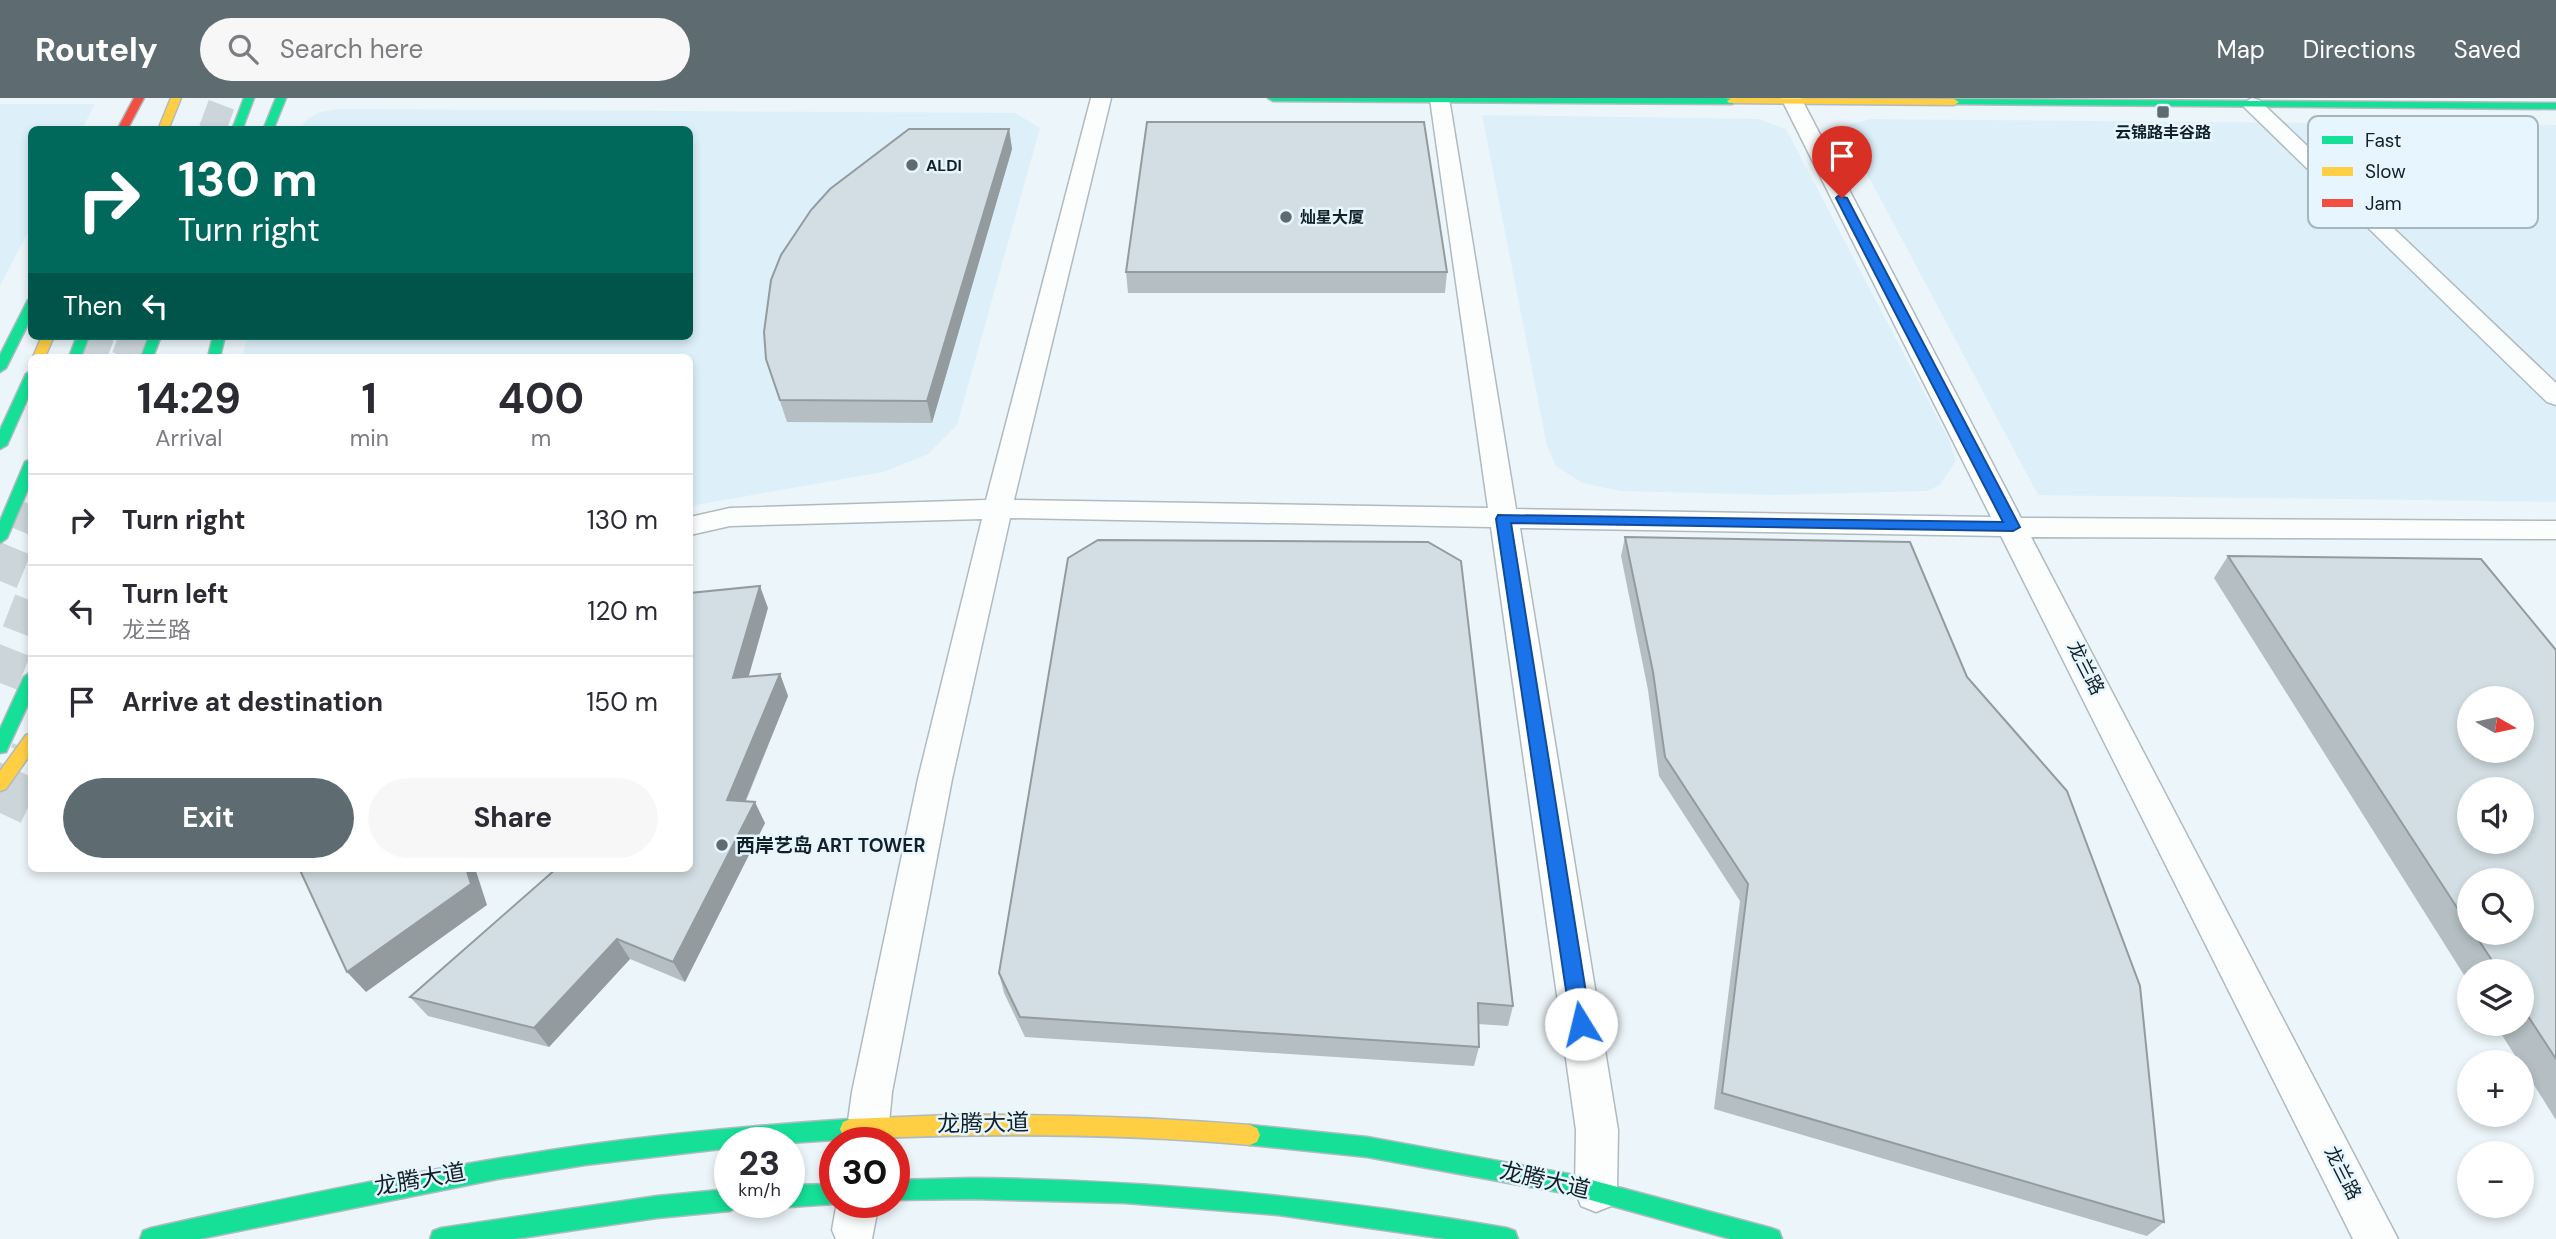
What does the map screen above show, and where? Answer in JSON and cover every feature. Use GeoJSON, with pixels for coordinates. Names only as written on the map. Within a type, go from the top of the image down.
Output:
{"type":"FeatureCollection","features":[{"type":"Feature","properties":{"kind":"main road"},"geometry":{"type":"LineString","coordinates":[[126,126],[139,98]]}},
{"type":"Feature","properties":{"kind":"main road"},"geometry":{"type":"LineString","coordinates":[[238,126],[249,98]]}},
{"type":"Feature","properties":{"kind":"main road"},"geometry":{"type":"LineString","coordinates":[[271,126],[281,98]]}},
{"type":"Feature","properties":{"kind":"main road"},"geometry":{"type":"LineString","coordinates":[[1273,98],[1792,99],[2556,106]]}},
{"type":"Feature","properties":{"kind":"main road"},"geometry":{"type":"LineString","coordinates":[[158,126],[174,103]]}},
{"type":"Feature","properties":{"kind":"main road"},"geometry":{"type":"LineString","coordinates":[[165,126],[174,103]]}},
{"type":"Feature","properties":{"kind":"main road"},"geometry":{"type":"LineString","coordinates":[[0,368],[28,311]]}},
{"type":"Feature","properties":{"kind":"main road"},"geometry":{"type":"LineString","coordinates":[[0,446],[28,383]]}},
{"type":"Feature","properties":{"kind":"main road"},"geometry":{"type":"LineString","coordinates":[[0,538],[28,472]]}},
{"type":"Feature","properties":{"kind":"main road"},"geometry":{"type":"LineString","coordinates":[[0,747],[28,686]]}},
{"type":"Feature","properties":{"kind":"main road"},"geometry":{"type":"LineString","coordinates":[[0,784],[28,745]]}},
{"type":"Feature","properties":{"kind":"main road","name":"龙腾大道"},"geometry":{"type":"LineString","coordinates":[[910,1129],[974,1121],[1064,1121],[1223,1129],[1341,1142],[1447,1159],[1597,1191],[1771,1239]]}},
{"type":"Feature","properties":{"kind":"main road","name":"龙腾大道"},"geometry":{"type":"LineString","coordinates":[[151,1239],[269,1209],[410,1179],[523,1160],[670,1140],[819,1136]]}},
{"type":"Feature","properties":{"kind":"main road"},"geometry":{"type":"LineString","coordinates":[[910,1190],[1056,1186],[1214,1194],[1334,1208],[1507,1239]]}},
{"type":"Feature","properties":{"kind":"main road"},"geometry":{"type":"LineString","coordinates":[[441,1239],[617,1212],[714,1202]]}},
{"type":"Feature","properties":{"kind":"street"},"geometry":{"type":"LineString","coordinates":[[868,1127],[872,1092],[935,779],[998,509],[1101,98]]}},
{"type":"Feature","properties":{"kind":"street"},"geometry":{"type":"LineString","coordinates":[[1440,99],[1597,1130],[1597,1191]]}},
{"type":"Feature","properties":{"kind":"street","name":"龙兰路"},"geometry":{"type":"LineString","coordinates":[[1792,99],[2376,1239]]}},
{"type":"Feature","properties":{"kind":"street"},"geometry":{"type":"LineString","coordinates":[[2252,104],[2308,158]]}},
{"type":"Feature","properties":{"kind":"street"},"geometry":{"type":"LineString","coordinates":[[2381,228],[2556,397]]}},
{"type":"Feature","properties":{"kind":"street"},"geometry":{"type":"LineString","coordinates":[[693,525],[730,517],[998,509],[2013,527],[2556,530]]}},
{"type":"Feature","properties":{"kind":"shaded area"},"geometry":{"type":"Polygon","coordinates":[[[0,104],[95,104],[84,126],[28,126],[28,232],[0,286],[0,104]]]}},
{"type":"Feature","properties":{"kind":"shaded area"},"geometry":{"type":"Polygon","coordinates":[[[339,109],[1015,113],[1040,128],[957,425],[928,454],[883,472],[693,505],[693,354],[243,354],[247,340],[693,340],[693,126],[302,126],[307,119],[320,112],[339,109]]]}},
{"type":"Feature","properties":{"kind":"shaded area"},"geometry":{"type":"Polygon","coordinates":[[[1482,115],[1758,119],[1786,129],[1950,442],[1956,461],[1940,485],[1927,491],[1774,495],[1621,491],[1582,483],[1556,466],[1547,446],[1482,115]]]}},
{"type":"Feature","properties":{"kind":"shaded area"},"geometry":{"type":"Polygon","coordinates":[[[1871,119],[2308,123],[2308,228],[2538,228],[2538,125],[2556,125],[2556,502],[2038,495],[1848,138],[1848,125],[1871,119]]]}},
{"type":"Feature","properties":{"kind":"building","name":"灿星大厦"},"geometry":{"type":"Polygon","coordinates":[[[1147,122],[1424,122],[1447,272],[1126,272],[1147,122]]]}},
{"type":"Feature","properties":{"kind":"building"},"geometry":{"type":"Polygon","coordinates":[[[909,129],[1009,129],[927,401],[780,400],[766,359],[764,332],[771,280],[781,255],[811,210],[830,189],[909,129]]]}},
{"type":"Feature","properties":{"kind":"building"},"geometry":{"type":"Polygon","coordinates":[[[1625,537],[1910,542],[1967,677],[2067,791],[2140,986],[2164,1222],[1722,1093],[1748,884],[1665,757],[1653,672],[1625,537]]]}},
{"type":"Feature","properties":{"kind":"building"},"geometry":{"type":"Polygon","coordinates":[[[1098,540],[1428,542],[1461,561],[1513,1006],[1478,1003],[1479,1047],[1020,1017],[999,973],[1068,558],[1098,540]]]}},
{"type":"Feature","properties":{"kind":"building"},"geometry":{"type":"Polygon","coordinates":[[[2228,556],[2481,559],[2556,650],[2556,1059],[2534,1025],[2534,959],[2491,959],[2482,945],[2534,945],[2534,868],[2457,868],[2457,908],[2228,556]]]}},
{"type":"Feature","properties":{"kind":"building","name":"西岸艺岛 ART TOWER"},"geometry":{"type":"Polygon","coordinates":[[[760,586],[733,678],[780,674],[727,800],[755,802],[673,962],[617,939],[534,1028],[410,997],[552,872],[693,872],[693,593],[760,586]]]}},
{"type":"Feature","properties":{"kind":"building"},"geometry":{"type":"Polygon","coordinates":[[[301,872],[467,872],[471,884],[347,972],[301,872]]]}},
{"type":"Feature","properties":{"kind":"tunnel"},"geometry":{"type":"LineString","coordinates":[[214,126],[224,98]]}},
{"type":"Feature","properties":{"kind":"tunnel"},"geometry":{"type":"LineString","coordinates":[[94,354],[99,340]]}},
{"type":"Feature","properties":{"kind":"tunnel"},"geometry":{"type":"LineString","coordinates":[[126,354],[131,340]]}},
{"type":"Feature","properties":{"kind":"tunnel"},"geometry":{"type":"LineString","coordinates":[[0,581],[28,514]]}},
{"type":"Feature","properties":{"kind":"tunnel"},"geometry":{"type":"LineString","coordinates":[[0,683],[28,611]]}},
{"type":"Feature","properties":{"kind":"tunnel"},"geometry":{"type":"LineString","coordinates":[[0,813],[28,753]]}},
{"type":"Feature","properties":{"kind":"traffic: fast"},"geometry":{"type":"LineString","coordinates":[[238,126],[249,98]]}},
{"type":"Feature","properties":{"kind":"traffic: fast"},"geometry":{"type":"LineString","coordinates":[[270,126],[281,98]]}},
{"type":"Feature","properties":{"kind":"traffic: fast"},"geometry":{"type":"LineString","coordinates":[[1273,98],[1732,101]]}},
{"type":"Feature","properties":{"kind":"traffic: fast"},"geometry":{"type":"LineString","coordinates":[[1954,102],[2556,106]]}},
{"type":"Feature","properties":{"kind":"traffic: fast"},"geometry":{"type":"LineString","coordinates":[[0,368],[28,311]]}},
{"type":"Feature","properties":{"kind":"traffic: fast"},"geometry":{"type":"LineString","coordinates":[[76,354],[81,340]]}},
{"type":"Feature","properties":{"kind":"traffic: fast"},"geometry":{"type":"LineString","coordinates":[[148,354],[153,340]]}},
{"type":"Feature","properties":{"kind":"traffic: fast"},"geometry":{"type":"LineString","coordinates":[[215,354],[218,340]]}},
{"type":"Feature","properties":{"kind":"traffic: fast"},"geometry":{"type":"LineString","coordinates":[[0,445],[28,383]]}},
{"type":"Feature","properties":{"kind":"traffic: fast"},"geometry":{"type":"LineString","coordinates":[[0,538],[28,472]]}},
{"type":"Feature","properties":{"kind":"traffic: fast"},"geometry":{"type":"LineString","coordinates":[[0,747],[28,686]]}},
{"type":"Feature","properties":{"kind":"traffic: fast"},"geometry":{"type":"LineString","coordinates":[[151,1239],[325,1201],[498,1169],[672,1144],[819,1131]]}},
{"type":"Feature","properties":{"kind":"traffic: fast"},"geometry":{"type":"LineString","coordinates":[[1250,1135],[1367,1147],[1569,1184],[1771,1239]]}},
{"type":"Feature","properties":{"kind":"traffic: fast"},"geometry":{"type":"LineString","coordinates":[[910,1190],[1048,1189],[1202,1197],[1354,1214],[1507,1239]]}},
{"type":"Feature","properties":{"kind":"traffic: fast"},"geometry":{"type":"LineString","coordinates":[[805,1195],[819,1195]]}},
{"type":"Feature","properties":{"kind":"traffic: fast"},"geometry":{"type":"LineString","coordinates":[[441,1239],[657,1207],[714,1202]]}},
{"type":"Feature","properties":{"kind":"traffic: slow"},"geometry":{"type":"LineString","coordinates":[[165,126],[176,98]]}},
{"type":"Feature","properties":{"kind":"traffic: slow"},"geometry":{"type":"LineString","coordinates":[[1732,101],[1954,102]]}},
{"type":"Feature","properties":{"kind":"traffic: slow"},"geometry":{"type":"LineString","coordinates":[[40,354],[46,340]]}},
{"type":"Feature","properties":{"kind":"traffic: slow"},"geometry":{"type":"LineString","coordinates":[[0,784],[28,745]]}},
{"type":"Feature","properties":{"kind":"traffic: slow"},"geometry":{"type":"LineString","coordinates":[[900,1127],[1050,1124],[1250,1135]]}},
{"type":"Feature","properties":{"kind":"traffic: jam"},"geometry":{"type":"LineString","coordinates":[[124,126],[139,98]]}},
{"type":"Feature","properties":{"kind":"place","name":"云锦路丰谷路"},"geometry":{"type":"Point","coordinates":[2163,112]}},
{"type":"Feature","properties":{"kind":"place","name":"ALDI"},"geometry":{"type":"Point","coordinates":[912,165]}},
{"type":"Feature","properties":{"kind":"place","name":"灿星大厦"},"geometry":{"type":"Point","coordinates":[1286,217]}},
{"type":"Feature","properties":{"kind":"place","name":"西岸艺岛 ART TOWER"},"geometry":{"type":"Point","coordinates":[722,845]}},
{"type":"Feature","properties":{"kind":"route"},"geometry":{"type":"LineString","coordinates":[[1581,1024],[1503,519],[2013,527],[1842,198]]}}]}
